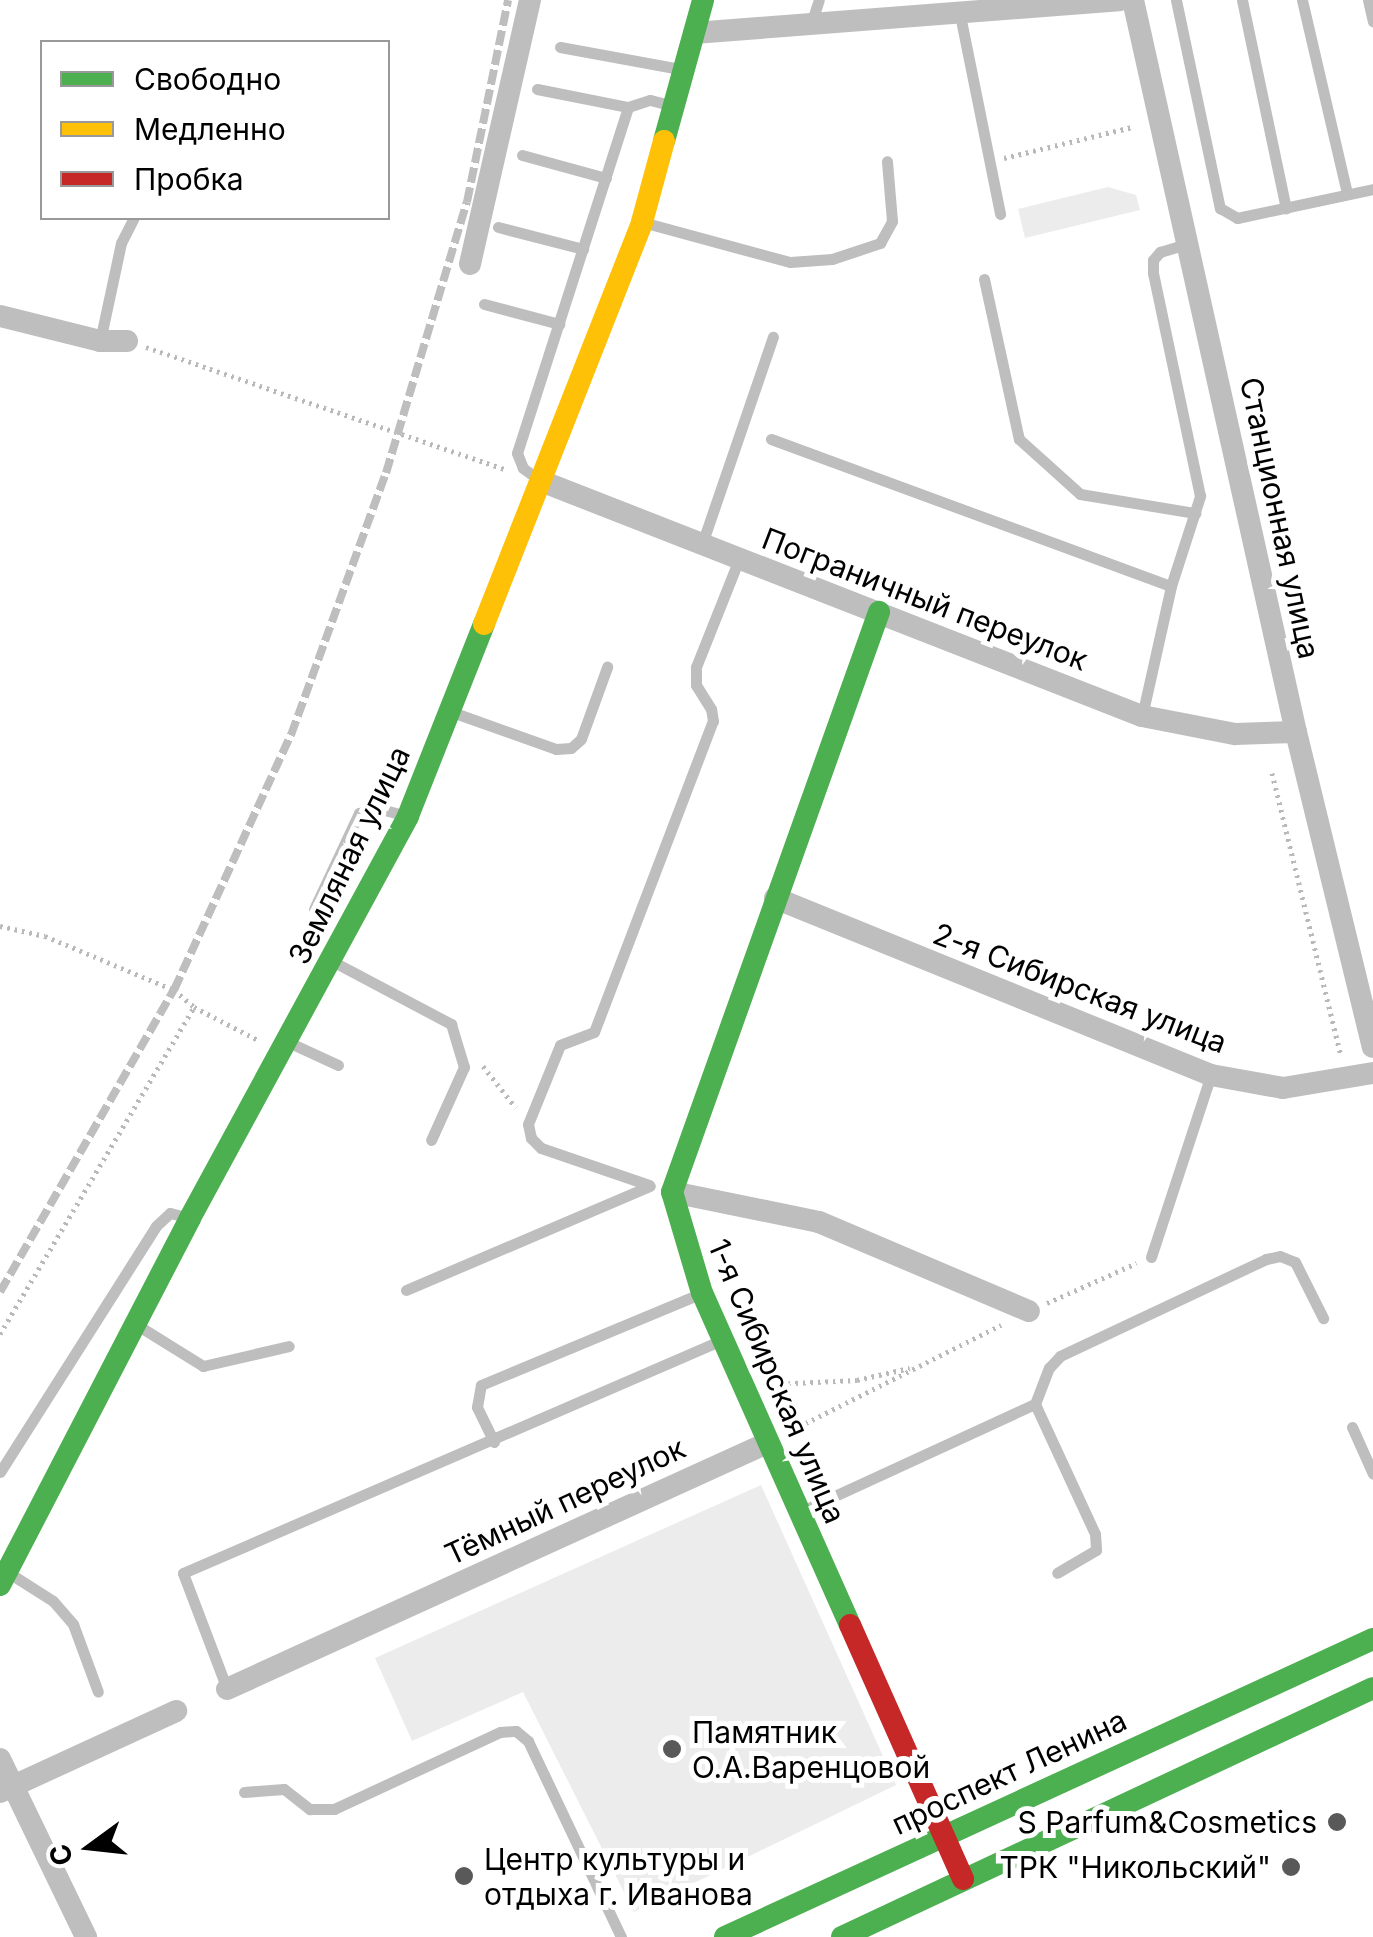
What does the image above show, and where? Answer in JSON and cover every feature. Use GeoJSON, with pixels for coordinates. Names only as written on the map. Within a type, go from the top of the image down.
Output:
{"type":"FeatureCollection","features":[{"type":"Feature","properties":{"kind":"main road","name":"Земляная улица"},"geometry":{"type":"LineString","coordinates":[[3,1578],[137,1324],[276,1043],[332,961],[408,816],[642,222],[703,0]]}},
{"type":"Feature","properties":{"kind":"main road"},"geometry":{"type":"LineString","coordinates":[[660,1189],[775,898],[879,612]]}},
{"type":"Feature","properties":{"kind":"main road","name":"1-я Сибирская улица"},"geometry":{"type":"LineString","coordinates":[[660,1189],[798,1513],[964,1879]]}},
{"type":"Feature","properties":{"kind":"main road","name":"проспект Ленина"},"geometry":{"type":"LineString","coordinates":[[725,1937],[1373,1639]]}},
{"type":"Feature","properties":{"kind":"main road"},"geometry":{"type":"LineString","coordinates":[[842,1937],[1373,1688]]}},
{"type":"Feature","properties":{"kind":"main road"},"geometry":{"type":"LineString","coordinates":[[786,1908],[796,1937]]}},
{"type":"Feature","properties":{"kind":"street"},"geometry":{"type":"LineString","coordinates":[[470,264],[530,0]]}},
{"type":"Feature","properties":{"kind":"street"},"geometry":{"type":"LineString","coordinates":[[694,33],[1119,0]]}},
{"type":"Feature","properties":{"kind":"street","name":"Станционная улица"},"geometry":{"type":"LineString","coordinates":[[1133,0],[1296,732],[1373,1047]]}},
{"type":"Feature","properties":{"kind":"street"},"geometry":{"type":"LineString","coordinates":[[0,316],[100,341],[128,341]]}},
{"type":"Feature","properties":{"kind":"street","name":"Пограничный переулок"},"geometry":{"type":"LineString","coordinates":[[541,481],[1142,716],[1236,734],[1296,732]]}},
{"type":"Feature","properties":{"kind":"street","name":"2-я Сибирская улица"},"geometry":{"type":"LineString","coordinates":[[775,898],[1211,1075],[1284,1088],[1373,1073]]}},
{"type":"Feature","properties":{"kind":"street"},"geometry":{"type":"LineString","coordinates":[[660,1189],[819,1222],[1029,1312]]}},
{"type":"Feature","properties":{"kind":"street","name":"Тёмный переулок"},"geometry":{"type":"LineString","coordinates":[[227,1688],[767,1442]]}},
{"type":"Feature","properties":{"kind":"street"},"geometry":{"type":"LineString","coordinates":[[6,1789],[176,1711]]}},
{"type":"Feature","properties":{"kind":"street"},"geometry":{"type":"LineString","coordinates":[[0,1758],[6,1789],[86,1937]]}},
{"type":"Feature","properties":{"kind":"lane"},"geometry":{"type":"LineString","coordinates":[[810,24],[818,0]]}},
{"type":"Feature","properties":{"kind":"lane"},"geometry":{"type":"LineString","coordinates":[[1176,0],[1220,208],[1237,218],[1373,189]]}},
{"type":"Feature","properties":{"kind":"lane"},"geometry":{"type":"LineString","coordinates":[[1242,0],[1286,208]]}},
{"type":"Feature","properties":{"kind":"lane"},"geometry":{"type":"LineString","coordinates":[[1302,0],[1347,194]]}},
{"type":"Feature","properties":{"kind":"lane"},"geometry":{"type":"LineString","coordinates":[[1368,0],[1373,21]]}},
{"type":"Feature","properties":{"kind":"lane"},"geometry":{"type":"LineString","coordinates":[[960,15],[1000,214]]}},
{"type":"Feature","properties":{"kind":"lane"},"geometry":{"type":"LineString","coordinates":[[560,47],[684,70]]}},
{"type":"Feature","properties":{"kind":"lane"},"geometry":{"type":"LineString","coordinates":[[537,89],[628,107],[650,100],[674,106]]}},
{"type":"Feature","properties":{"kind":"lane"},"geometry":{"type":"LineString","coordinates":[[541,481],[524,468],[518,453],[628,107]]}},
{"type":"Feature","properties":{"kind":"lane"},"geometry":{"type":"LineString","coordinates":[[522,156],[606,178]]}},
{"type":"Feature","properties":{"kind":"lane"},"geometry":{"type":"LineString","coordinates":[[642,222],[790,262],[832,260],[880,242],[886,232],[892,221],[887,161]]}},
{"type":"Feature","properties":{"kind":"lane"},"geometry":{"type":"LineString","coordinates":[[100,341],[121,243],[133,220]]}},
{"type":"Feature","properties":{"kind":"lane"},"geometry":{"type":"LineString","coordinates":[[498,228],[583,248]]}},
{"type":"Feature","properties":{"kind":"lane"},"geometry":{"type":"LineString","coordinates":[[1142,716],[1170,586],[1200,496],[1153,273],[1153,260],[1160,252],[1190,243]]}},
{"type":"Feature","properties":{"kind":"lane"},"geometry":{"type":"LineString","coordinates":[[984,279],[1019,439],[1080,494],[1195,513]]}},
{"type":"Feature","properties":{"kind":"lane"},"geometry":{"type":"LineString","coordinates":[[484,304],[559,324]]}},
{"type":"Feature","properties":{"kind":"lane"},"geometry":{"type":"LineString","coordinates":[[702,544],[774,337]]}},
{"type":"Feature","properties":{"kind":"lane"},"geometry":{"type":"LineString","coordinates":[[770,439],[1170,586]]}},
{"type":"Feature","properties":{"kind":"lane"},"geometry":{"type":"LineString","coordinates":[[660,1189],[540,1148],[531,1138],[528,1124],[560,1045],[594,1032],[713,722],[696,685],[696,667],[738,559]]}},
{"type":"Feature","properties":{"kind":"lane"},"geometry":{"type":"LineString","coordinates":[[448,710],[556,749],[571,748],[581,739],[607,666]]}},
{"type":"Feature","properties":{"kind":"lane"},"geometry":{"type":"LineString","coordinates":[[314,910],[359,813],[376,808],[408,816]]}},
{"type":"Feature","properties":{"kind":"lane"},"geometry":{"type":"LineString","coordinates":[[332,961],[451,1024],[464,1066],[432,1140]]}},
{"type":"Feature","properties":{"kind":"lane"},"geometry":{"type":"LineString","coordinates":[[276,1043],[338,1065]]}},
{"type":"Feature","properties":{"kind":"lane"},"geometry":{"type":"LineString","coordinates":[[1150,1257],[1211,1075]]}},
{"type":"Feature","properties":{"kind":"lane"},"geometry":{"type":"LineString","coordinates":[[406,1290],[660,1189]]}},
{"type":"Feature","properties":{"kind":"lane"},"geometry":{"type":"LineString","coordinates":[[0,1472],[156,1226],[170,1213],[190,1218]]}},
{"type":"Feature","properties":{"kind":"lane"},"geometry":{"type":"LineString","coordinates":[[798,1513],[1034,1404],[1049,1368],[1060,1356],[1266,1258],[1280,1256],[1295,1262],[1323,1318]]}},
{"type":"Feature","properties":{"kind":"lane"},"geometry":{"type":"LineString","coordinates":[[494,1442],[477,1408],[481,1385],[702,1292]]}},
{"type":"Feature","properties":{"kind":"lane"},"geometry":{"type":"LineString","coordinates":[[137,1324],[204,1366],[288,1346]]}},
{"type":"Feature","properties":{"kind":"lane"},"geometry":{"type":"LineString","coordinates":[[227,1688],[183,1573],[494,1442],[722,1340]]}},
{"type":"Feature","properties":{"kind":"lane"},"geometry":{"type":"LineString","coordinates":[[1034,1404],[1095,1534],[1096,1550],[1056,1573]]}},
{"type":"Feature","properties":{"kind":"lane"},"geometry":{"type":"LineString","coordinates":[[1352,1427],[1373,1474]]}},
{"type":"Feature","properties":{"kind":"lane"},"geometry":{"type":"LineString","coordinates":[[3,1578],[53,1600],[73,1624],[98,1692]]}},
{"type":"Feature","properties":{"kind":"lane"},"geometry":{"type":"LineString","coordinates":[[244,1792],[284,1789],[310,1809],[334,1809],[500,1732],[516,1731],[528,1741],[622,1937]]}},
{"type":"Feature","properties":{"kind":"path"},"geometry":{"type":"LineString","coordinates":[[990,162],[1132,127]]}},
{"type":"Feature","properties":{"kind":"path"},"geometry":{"type":"LineString","coordinates":[[128,341],[472,458]]}},
{"type":"Feature","properties":{"kind":"path"},"geometry":{"type":"LineString","coordinates":[[1272,773],[1346,1078]]}},
{"type":"Feature","properties":{"kind":"path"},"geometry":{"type":"LineString","coordinates":[[0,926],[45,936],[174,990],[194,1008],[276,1043]]}},
{"type":"Feature","properties":{"kind":"path"},"geometry":{"type":"LineString","coordinates":[[0,1334],[194,1008]]}},
{"type":"Feature","properties":{"kind":"path"},"geometry":{"type":"LineString","coordinates":[[451,1024],[528,1124]]}},
{"type":"Feature","properties":{"kind":"path"},"geometry":{"type":"LineString","coordinates":[[767,1442],[1029,1312],[1150,1257]]}},
{"type":"Feature","properties":{"kind":"path"},"geometry":{"type":"LineString","coordinates":[[780,1381],[857,1380],[918,1366]]}},
{"type":"Feature","properties":{"kind":"shaded area"},"geometry":{"type":"Polygon","coordinates":[[[1108,187],[1136,195],[1140,210],[1025,238],[1018,209],[1108,187]]]}},
{"type":"Feature","properties":{"kind":"shaded area"},"geometry":{"type":"Polygon","coordinates":[[[761,1485],[896,1785],[634,1912],[523,1692],[412,1741],[375,1658],[761,1485]]]}},
{"type":"Feature","properties":{"kind":"railway"},"geometry":{"type":"LineString","coordinates":[[0,1292],[174,990],[291,735],[386,473],[467,202],[508,0]]}},
{"type":"Feature","properties":{"kind":"traffic: fast"},"geometry":{"type":"LineString","coordinates":[[664,141],[703,0]]}},
{"type":"Feature","properties":{"kind":"traffic: fast"},"geometry":{"type":"LineString","coordinates":[[850,1625],[702,1293],[672,1192],[879,612]]}},
{"type":"Feature","properties":{"kind":"traffic: fast"},"geometry":{"type":"LineString","coordinates":[[0,1585],[190,1218],[408,816],[484,624]]}},
{"type":"Feature","properties":{"kind":"traffic: fast"},"geometry":{"type":"LineString","coordinates":[[725,1937],[1373,1639]]}},
{"type":"Feature","properties":{"kind":"traffic: fast"},"geometry":{"type":"LineString","coordinates":[[842,1937],[1373,1688]]}},
{"type":"Feature","properties":{"kind":"traffic: slow"},"geometry":{"type":"LineString","coordinates":[[484,624],[642,222],[664,141]]}},
{"type":"Feature","properties":{"kind":"traffic: jam"},"geometry":{"type":"LineString","coordinates":[[850,1625],[963,1879]]}},
{"type":"Feature","properties":{"kind":"place","name":"Памятник О.А.Варенцовой"},"geometry":{"type":"Point","coordinates":[672,1749]}},
{"type":"Feature","properties":{"kind":"place","name":"S Parfum&Cosmetics"},"geometry":{"type":"Point","coordinates":[1337,1822]}},
{"type":"Feature","properties":{"kind":"place","name":"ТРК \"Никольский\""},"geometry":{"type":"Point","coordinates":[1291,1867]}},
{"type":"Feature","properties":{"kind":"place","name":"Центр культуры и отдыха г. Иванова"},"geometry":{"type":"Point","coordinates":[464,1876]}}]}
